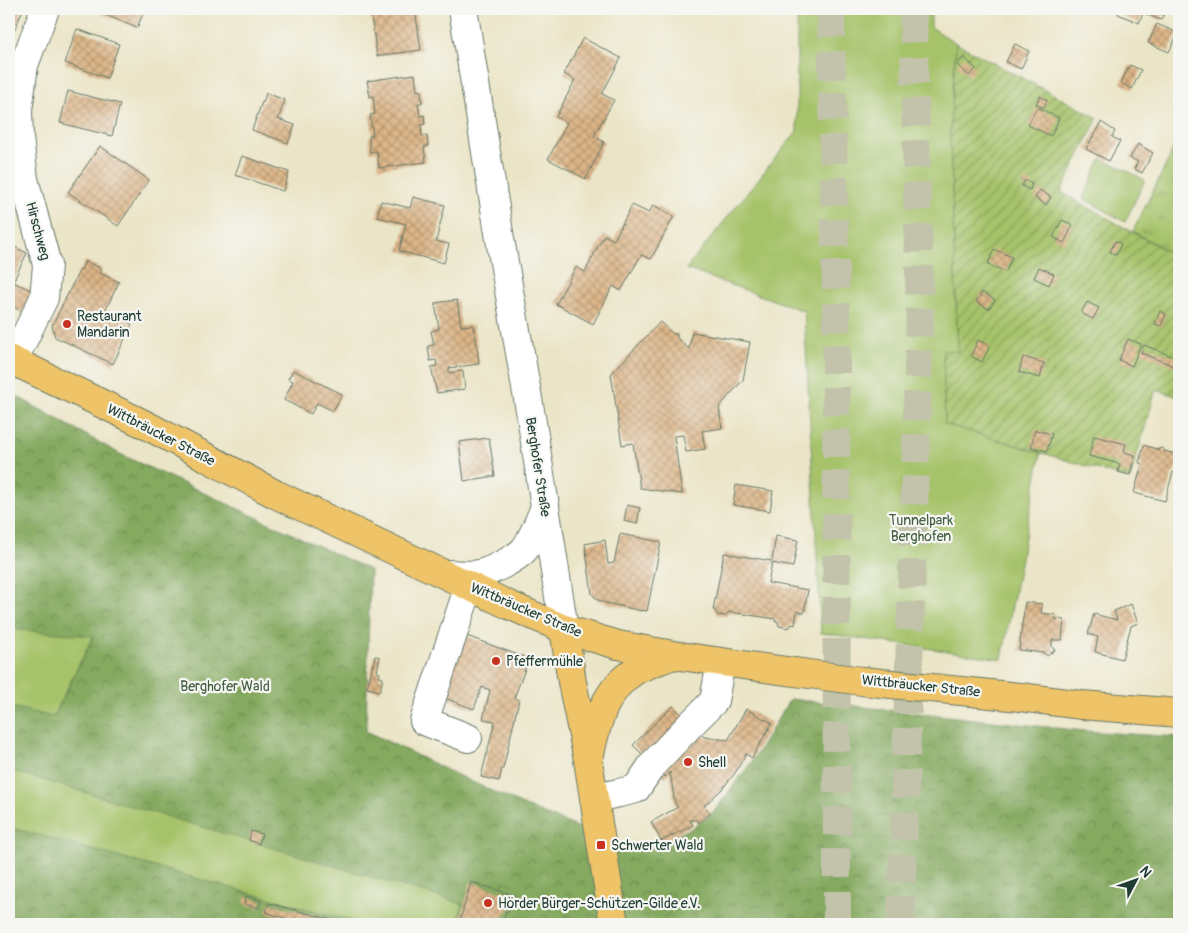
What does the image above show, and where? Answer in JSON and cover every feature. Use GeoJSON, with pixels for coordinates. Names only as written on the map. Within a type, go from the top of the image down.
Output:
{"type":"FeatureCollection","features":[{"type":"Feature","properties":{"kind":"main road","name":"Wittbräucker Straße"},"geometry":{"type":"LineString","coordinates":[[11,360],[146,425],[267,490],[408,558],[564,629],[618,645],[721,662],[1082,705],[1179,713]]}},
{"type":"Feature","properties":{"kind":"main road","name":"Berghofer Straße"},"geometry":{"type":"LineString","coordinates":[[564,629],[572,682],[588,760],[614,924]]}},
{"type":"Feature","properties":{"kind":"main road"},"geometry":{"type":"LineString","coordinates":[[588,760],[603,706],[623,680],[637,670],[673,655]]}},
{"type":"Feature","properties":{"kind":"street","name":"Hirschweg"},"geometry":{"type":"LineString","coordinates":[[11,360],[44,298],[47,265],[14,142],[24,65],[44,9]]}},
{"type":"Feature","properties":{"kind":"street","name":"Berghofer Straße"},"geometry":{"type":"LineString","coordinates":[[463,9],[564,629]]}},
{"type":"Feature","properties":{"kind":"street"},"geometry":{"type":"LineString","coordinates":[[468,738],[424,721],[458,580],[497,567],[524,550],[537,527],[545,507]]}},
{"type":"Feature","properties":{"kind":"street"},"geometry":{"type":"LineString","coordinates":[[594,798],[636,789],[653,764],[714,701],[721,662]]}},
{"type":"Feature","properties":{"kind":"green space","name":"Tunnelpark Berghofen"},"geometry":{"type":"Polygon","coordinates":[[[797,9],[931,9],[931,27],[956,43],[950,134],[958,353],[943,351],[945,424],[1041,453],[1002,659],[821,633],[804,311],[686,269],[797,131],[797,9]]]}},
{"type":"Feature","properties":{"kind":"green space"},"geometry":{"type":"Polygon","coordinates":[[[956,43],[1098,118],[1061,192],[1179,258],[1179,397],[1156,390],[1130,479],[945,424],[943,350],[958,352],[950,134],[956,43]]]}},
{"type":"Feature","properties":{"kind":"green space"},"geometry":{"type":"Polygon","coordinates":[[[1179,132],[1179,258],[1133,231],[1170,157],[1179,132]]]}},
{"type":"Feature","properties":{"kind":"green space"},"geometry":{"type":"Polygon","coordinates":[[[1101,159],[1145,180],[1125,222],[1083,198],[1101,159]]]}},
{"type":"Feature","properties":{"kind":"green space","name":"Berghofer Wald"},"geometry":{"type":"Polygon","coordinates":[[[9,392],[120,454],[370,570],[366,731],[541,813],[642,852],[694,827],[712,814],[753,760],[790,699],[1084,731],[1179,737],[1179,924],[456,924],[462,904],[9,770],[9,706],[54,717],[93,637],[9,629],[9,392]]]}},
{"type":"Feature","properties":{"kind":"green space"},"geometry":{"type":"Polygon","coordinates":[[[9,629],[93,636],[53,717],[9,706],[9,629]]]}},
{"type":"Feature","properties":{"kind":"green space"},"geometry":{"type":"Polygon","coordinates":[[[9,770],[463,904],[456,924],[363,924],[9,827],[9,770]]]}},
{"type":"Feature","properties":{"kind":"green space"},"geometry":{"type":"Polygon","coordinates":[[[9,827],[363,924],[9,924],[9,827]]]}},
{"type":"Feature","properties":{"kind":"building"},"geometry":{"type":"Polygon","coordinates":[[[9,9],[23,9],[9,44],[9,9]]]}},
{"type":"Feature","properties":{"kind":"building"},"geometry":{"type":"Polygon","coordinates":[[[91,9],[145,9],[137,28],[91,9]]]}},
{"type":"Feature","properties":{"kind":"building"},"geometry":{"type":"Polygon","coordinates":[[[370,9],[415,9],[421,50],[377,56],[370,9]]]}},
{"type":"Feature","properties":{"kind":"building"},"geometry":{"type":"Polygon","coordinates":[[[1120,9],[1166,9],[1161,20],[1143,13],[1139,23],[1118,14],[1120,9]]]}},
{"type":"Feature","properties":{"kind":"building"},"geometry":{"type":"Polygon","coordinates":[[[1157,24],[1178,33],[1169,52],[1148,43],[1157,24]]]}},
{"type":"Feature","properties":{"kind":"building"},"geometry":{"type":"Polygon","coordinates":[[[77,29],[119,44],[107,78],[65,63],[77,29]]]}},
{"type":"Feature","properties":{"kind":"building"},"geometry":{"type":"Polygon","coordinates":[[[583,38],[621,58],[602,94],[614,100],[594,136],[604,142],[586,179],[548,159],[567,123],[556,117],[575,80],[564,74],[583,38]]]}},
{"type":"Feature","properties":{"kind":"building"},"geometry":{"type":"Polygon","coordinates":[[[1015,44],[1029,51],[1021,69],[1006,62],[1015,44]]]}},
{"type":"Feature","properties":{"kind":"building"},"geometry":{"type":"Polygon","coordinates":[[[964,57],[976,69],[969,76],[957,65],[964,57]]]}},
{"type":"Feature","properties":{"kind":"building"},"geometry":{"type":"Polygon","coordinates":[[[1130,65],[1141,70],[1132,89],[1121,83],[1130,65]]]}},
{"type":"Feature","properties":{"kind":"building"},"geometry":{"type":"Polygon","coordinates":[[[415,74],[417,91],[421,90],[422,103],[418,103],[420,116],[424,115],[425,124],[421,125],[422,136],[427,136],[428,146],[424,147],[426,162],[379,168],[377,151],[370,152],[369,136],[373,135],[370,115],[375,114],[373,96],[370,97],[367,81],[415,74]]]}},
{"type":"Feature","properties":{"kind":"building"},"geometry":{"type":"Polygon","coordinates":[[[68,91],[120,104],[112,136],[60,123],[68,91]]]}},
{"type":"Feature","properties":{"kind":"building"},"geometry":{"type":"Polygon","coordinates":[[[266,93],[285,100],[278,119],[295,125],[288,143],[252,130],[266,93]]]}},
{"type":"Feature","properties":{"kind":"building"},"geometry":{"type":"Polygon","coordinates":[[[1040,96],[1047,100],[1044,108],[1036,104],[1040,96]]]}},
{"type":"Feature","properties":{"kind":"building"},"geometry":{"type":"Polygon","coordinates":[[[1037,107],[1059,118],[1051,136],[1028,125],[1037,107]]]}},
{"type":"Feature","properties":{"kind":"building"},"geometry":{"type":"Polygon","coordinates":[[[1101,122],[1115,131],[1112,137],[1120,141],[1109,161],[1086,149],[1101,122]]]}},
{"type":"Feature","properties":{"kind":"building"},"geometry":{"type":"Polygon","coordinates":[[[1138,144],[1153,153],[1142,173],[1134,169],[1138,162],[1130,158],[1138,144]]]}},
{"type":"Feature","properties":{"kind":"building"},"geometry":{"type":"Polygon","coordinates":[[[100,146],[149,180],[118,226],[68,192],[100,146]]]}},
{"type":"Feature","properties":{"kind":"building"},"geometry":{"type":"Polygon","coordinates":[[[242,156],[289,172],[283,191],[235,175],[242,156]]]}},
{"type":"Feature","properties":{"kind":"building"},"geometry":{"type":"Polygon","coordinates":[[[1025,180],[1032,184],[1030,190],[1022,186],[1025,180]]]}},
{"type":"Feature","properties":{"kind":"building"},"geometry":{"type":"Polygon","coordinates":[[[1040,190],[1051,197],[1046,205],[1035,198],[1040,190]]]}},
{"type":"Feature","properties":{"kind":"building"},"geometry":{"type":"Polygon","coordinates":[[[413,197],[445,205],[436,241],[449,244],[444,263],[399,251],[406,224],[377,217],[381,201],[410,208],[413,197]]]}},
{"type":"Feature","properties":{"kind":"building"},"geometry":{"type":"Polygon","coordinates":[[[632,205],[649,213],[653,205],[674,216],[651,259],[641,255],[621,291],[613,286],[593,324],[556,304],[576,267],[585,272],[604,235],[614,240],[632,205]]]}},
{"type":"Feature","properties":{"kind":"building"},"geometry":{"type":"Polygon","coordinates":[[[1062,220],[1073,225],[1064,243],[1053,237],[1062,220]]]}},
{"type":"Feature","properties":{"kind":"building"},"geometry":{"type":"Polygon","coordinates":[[[1115,241],[1121,244],[1116,255],[1110,252],[1115,241]]]}},
{"type":"Feature","properties":{"kind":"building"},"geometry":{"type":"Polygon","coordinates":[[[9,244],[27,253],[13,282],[33,291],[23,312],[9,305],[9,244]]]}},
{"type":"Feature","properties":{"kind":"building"},"geometry":{"type":"Polygon","coordinates":[[[994,249],[1012,257],[1006,272],[988,264],[994,249]]]}},
{"type":"Feature","properties":{"kind":"building"},"geometry":{"type":"Polygon","coordinates":[[[85,261],[102,269],[100,273],[119,282],[105,311],[132,324],[113,364],[55,337],[52,326],[85,261]]]}},
{"type":"Feature","properties":{"kind":"building"},"geometry":{"type":"Polygon","coordinates":[[[1039,267],[1054,274],[1049,285],[1034,278],[1039,267]]]}},
{"type":"Feature","properties":{"kind":"building"},"geometry":{"type":"Polygon","coordinates":[[[982,292],[995,300],[989,309],[976,302],[982,292]]]}},
{"type":"Feature","properties":{"kind":"building"},"geometry":{"type":"Polygon","coordinates":[[[457,300],[461,326],[473,325],[479,364],[449,368],[449,373],[463,371],[465,389],[437,393],[431,367],[437,366],[436,360],[430,361],[428,346],[434,345],[431,331],[439,329],[435,303],[457,300]]]}},
{"type":"Feature","properties":{"kind":"building"},"geometry":{"type":"Polygon","coordinates":[[[1087,302],[1099,308],[1093,319],[1081,313],[1087,302]]]}},
{"type":"Feature","properties":{"kind":"building"},"geometry":{"type":"Polygon","coordinates":[[[1179,304],[1179,318],[1175,317],[1179,304]]]}},
{"type":"Feature","properties":{"kind":"building"},"geometry":{"type":"Polygon","coordinates":[[[1160,311],[1166,314],[1161,326],[1155,324],[1160,311]]]}},
{"type":"Feature","properties":{"kind":"building"},"geometry":{"type":"Polygon","coordinates":[[[660,322],[673,334],[677,334],[677,338],[689,349],[692,332],[750,342],[743,380],[719,407],[722,428],[702,431],[705,449],[686,452],[683,435],[674,436],[682,494],[640,488],[633,443],[622,445],[611,374],[660,322]]]}},
{"type":"Feature","properties":{"kind":"building"},"geometry":{"type":"Polygon","coordinates":[[[1128,339],[1141,344],[1132,366],[1119,360],[1128,339]]]}},
{"type":"Feature","properties":{"kind":"building"},"geometry":{"type":"Polygon","coordinates":[[[978,340],[990,346],[982,362],[971,356],[978,340]]]}},
{"type":"Feature","properties":{"kind":"building"},"geometry":{"type":"Polygon","coordinates":[[[1144,345],[1179,359],[1179,368],[1141,353],[1144,345]]]}},
{"type":"Feature","properties":{"kind":"building"},"geometry":{"type":"Polygon","coordinates":[[[1023,357],[1044,363],[1040,378],[1019,372],[1023,357]]]}},
{"type":"Feature","properties":{"kind":"building"},"geometry":{"type":"Polygon","coordinates":[[[293,370],[342,394],[333,411],[317,403],[311,414],[284,400],[293,381],[288,379],[293,370]]]}},
{"type":"Feature","properties":{"kind":"building"},"geometry":{"type":"Polygon","coordinates":[[[1035,430],[1052,434],[1047,451],[1031,447],[1035,430]]]}},
{"type":"Feature","properties":{"kind":"building"},"geometry":{"type":"Polygon","coordinates":[[[1094,436],[1126,444],[1124,452],[1135,455],[1130,475],[1118,472],[1120,464],[1089,456],[1094,436]]]}},
{"type":"Feature","properties":{"kind":"building"},"geometry":{"type":"Polygon","coordinates":[[[489,438],[495,476],[464,481],[459,442],[489,438]]]}},
{"type":"Feature","properties":{"kind":"building"},"geometry":{"type":"Polygon","coordinates":[[[1144,445],[1159,450],[1160,448],[1164,449],[1164,451],[1179,455],[1165,501],[1134,493],[1142,464],[1139,463],[1144,445]]]}},
{"type":"Feature","properties":{"kind":"building"},"geometry":{"type":"Polygon","coordinates":[[[736,485],[773,491],[770,511],[733,505],[736,485]]]}},
{"type":"Feature","properties":{"kind":"building"},"geometry":{"type":"Polygon","coordinates":[[[627,505],[640,508],[637,524],[624,521],[627,505]]]}},
{"type":"Feature","properties":{"kind":"building"},"geometry":{"type":"Polygon","coordinates":[[[620,534],[661,542],[647,611],[602,602],[592,594],[585,544],[605,540],[608,564],[614,563],[620,534]]]}},
{"type":"Feature","properties":{"kind":"building"},"geometry":{"type":"Polygon","coordinates":[[[776,536],[798,540],[793,567],[772,563],[768,583],[808,590],[804,613],[797,611],[795,625],[792,624],[789,628],[779,626],[778,621],[775,621],[776,619],[729,612],[726,616],[717,615],[715,610],[713,610],[724,553],[772,561],[776,536]]]}},
{"type":"Feature","properties":{"kind":"building"},"geometry":{"type":"Polygon","coordinates":[[[1025,602],[1042,604],[1041,613],[1056,615],[1055,619],[1064,620],[1062,640],[1052,640],[1052,647],[1055,650],[1047,656],[1044,653],[1019,650],[1025,602]]]}},
{"type":"Feature","properties":{"kind":"building"},"geometry":{"type":"Polygon","coordinates":[[[1131,604],[1138,623],[1131,626],[1122,659],[1095,652],[1098,637],[1088,634],[1094,614],[1117,620],[1114,611],[1131,604]]]}},
{"type":"Feature","properties":{"kind":"building"},"geometry":{"type":"Polygon","coordinates":[[[464,635],[529,659],[514,698],[519,700],[499,781],[481,777],[495,721],[483,719],[490,690],[482,687],[474,709],[442,697],[464,635]]]}},
{"type":"Feature","properties":{"kind":"building"},"geometry":{"type":"Polygon","coordinates":[[[375,656],[380,657],[377,672],[380,673],[379,677],[383,678],[380,691],[367,688],[375,656]]]}},
{"type":"Feature","properties":{"kind":"building"},"geometry":{"type":"Polygon","coordinates":[[[673,706],[704,737],[728,740],[746,709],[772,723],[752,758],[746,754],[735,773],[704,806],[711,813],[698,823],[697,820],[690,820],[693,825],[661,841],[651,822],[678,807],[675,804],[670,772],[665,777],[633,745],[673,706]]]}},
{"type":"Feature","properties":{"kind":"building"},"geometry":{"type":"Polygon","coordinates":[[[251,831],[262,834],[259,844],[249,840],[251,831]]]}},
{"type":"Feature","properties":{"kind":"building","name":"Hörder Bürger-Schützen-Gilde e.V."},"geometry":{"type":"Polygon","coordinates":[[[471,882],[514,895],[502,924],[459,924],[471,882]]]}},
{"type":"Feature","properties":{"kind":"building"},"geometry":{"type":"Polygon","coordinates":[[[246,896],[261,901],[259,908],[244,904],[246,896]]]}},
{"type":"Feature","properties":{"kind":"building"},"geometry":{"type":"Polygon","coordinates":[[[269,903],[347,924],[284,924],[284,918],[266,912],[269,903]]]}},
{"type":"Feature","properties":{"kind":"tunnel"},"geometry":{"type":"LineString","coordinates":[[831,9],[836,308],[837,924]]}},
{"type":"Feature","properties":{"kind":"tunnel"},"geometry":{"type":"LineString","coordinates":[[901,924],[920,313],[913,9]]}},
{"type":"Feature","properties":{"kind":"place","name":"Restaurant Mandarin"},"geometry":{"type":"Point","coordinates":[67,324]}},
{"type":"Feature","properties":{"kind":"place","name":"Pfeffermühle"},"geometry":{"type":"Point","coordinates":[496,661]}},
{"type":"Feature","properties":{"kind":"place","name":"Shell"},"geometry":{"type":"Point","coordinates":[688,762]}},
{"type":"Feature","properties":{"kind":"place","name":"Schwerter Wald"},"geometry":{"type":"Point","coordinates":[601,845]}},
{"type":"Feature","properties":{"kind":"place","name":"Hörder Bürger-Schützen-Gilde e.V."},"geometry":{"type":"Point","coordinates":[488,903]}}]}
